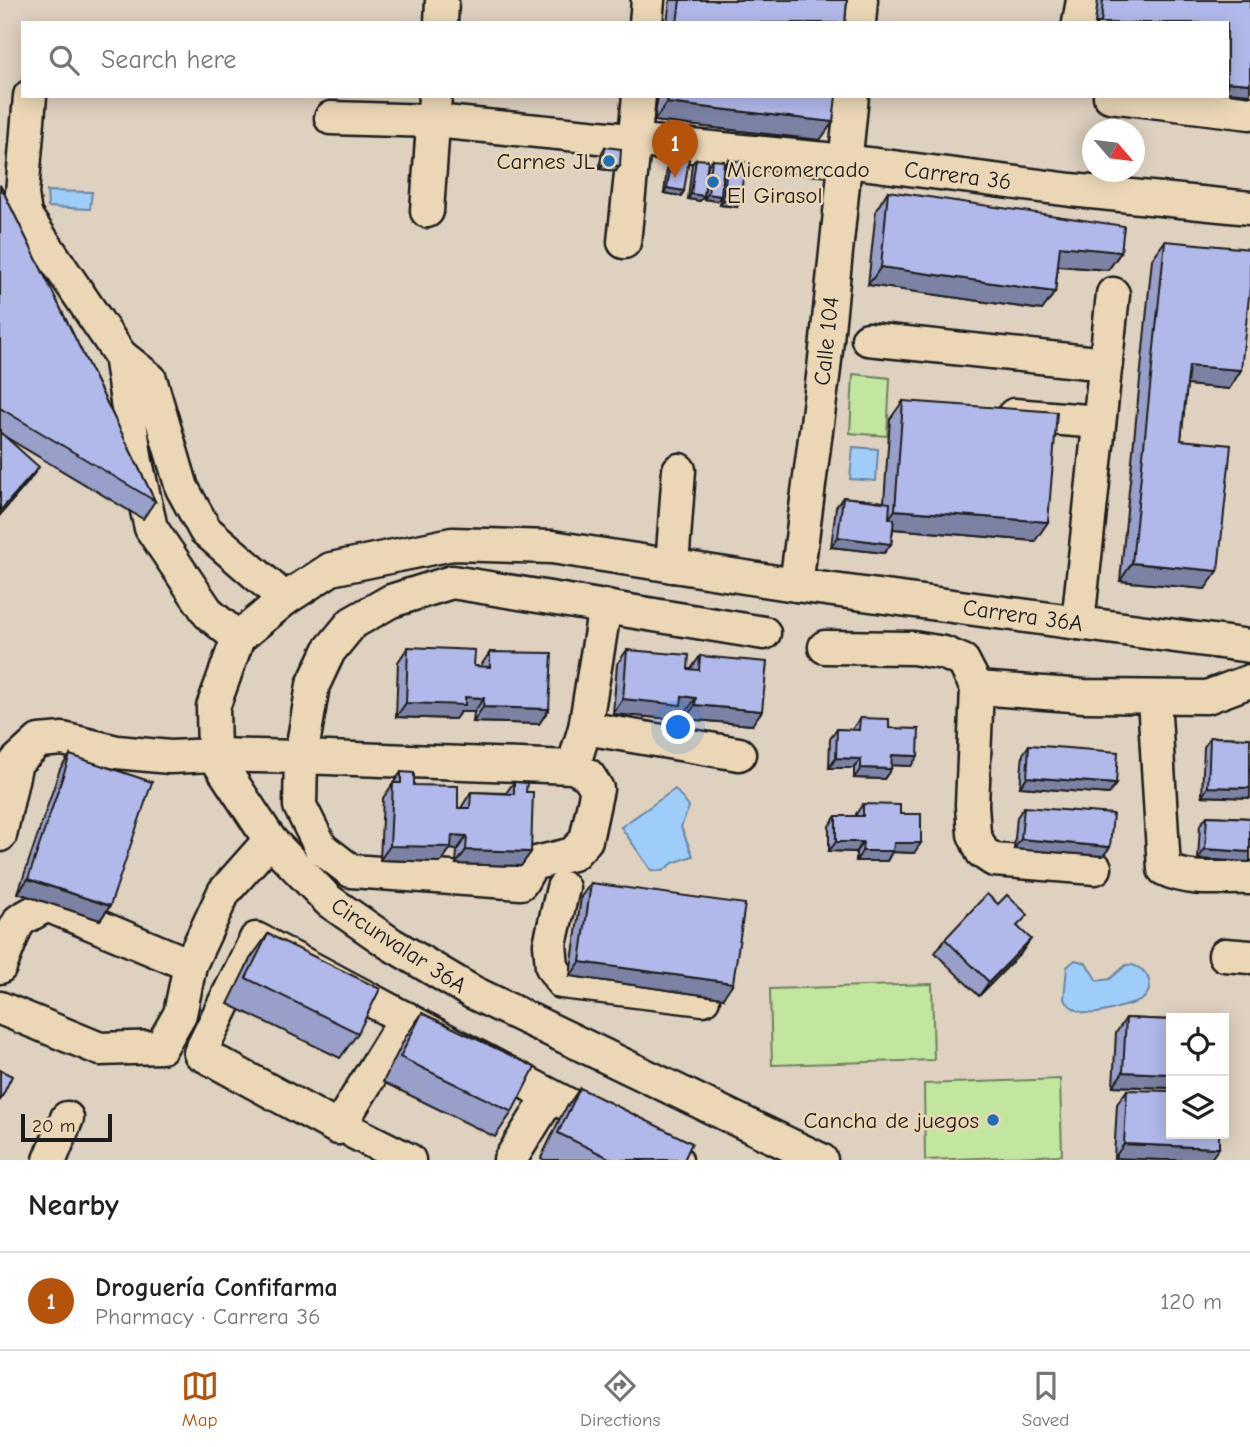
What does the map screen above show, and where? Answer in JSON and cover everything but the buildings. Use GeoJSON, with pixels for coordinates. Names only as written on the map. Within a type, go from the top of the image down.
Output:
{"type":"FeatureCollection","features":[{"type":"Feature","properties":{"kind":"street"},"geometry":{"type":"LineString","coordinates":[[441,21],[442,0]]}},
{"type":"Feature","properties":{"kind":"street"},"geometry":{"type":"LineString","coordinates":[[646,21],[648,0]]}},
{"type":"Feature","properties":{"kind":"street"},"geometry":{"type":"LineString","coordinates":[[859,21],[861,0]]}},
{"type":"Feature","properties":{"kind":"street"},"geometry":{"type":"LineString","coordinates":[[1079,21],[1083,0]]}},
{"type":"Feature","properties":{"kind":"street"},"geometry":{"type":"LineString","coordinates":[[30,98],[22,194],[25,215],[120,355],[150,379],[182,488],[205,530],[285,599]]}},
{"type":"Feature","properties":{"kind":"street"},"geometry":{"type":"LineString","coordinates":[[624,243],[639,98]]}},
{"type":"Feature","properties":{"kind":"street","name":"Calle 104"},"geometry":{"type":"LineString","coordinates":[[796,585],[824,369],[852,98]]}},
{"type":"Feature","properties":{"kind":"street"},"geometry":{"type":"LineString","coordinates":[[1126,98],[1250,113]]}},
{"type":"Feature","properties":{"kind":"street"},"geometry":{"type":"LineString","coordinates":[[427,211],[435,108]]}},
{"type":"Feature","properties":{"kind":"street","name":"Carrera 36"},"geometry":{"type":"LineString","coordinates":[[331,118],[435,108],[635,142],[846,161],[1071,190],[1250,208]]}},
{"type":"Feature","properties":{"kind":"street"},"geometry":{"type":"LineString","coordinates":[[1078,623],[1114,294]]}},
{"type":"Feature","properties":{"kind":"street"},"geometry":{"type":"LineString","coordinates":[[868,339],[1106,363]]}},
{"type":"Feature","properties":{"kind":"street"},"geometry":{"type":"LineString","coordinates":[[120,355],[134,450],[151,528],[209,614],[238,638]]}},
{"type":"Feature","properties":{"kind":"street"},"geometry":{"type":"LineString","coordinates":[[980,412],[1100,422]]}},
{"type":"Feature","properties":{"kind":"street"},"geometry":{"type":"LineString","coordinates":[[672,566],[679,471]]}},
{"type":"Feature","properties":{"kind":"street"},"geometry":{"type":"LineString","coordinates":[[214,755],[213,707],[238,638],[285,599],[331,569],[452,544],[552,547],[796,585]]}},
{"type":"Feature","properties":{"kind":"street"},"geometry":{"type":"LineString","coordinates":[[704,999],[562,982],[552,967],[550,944],[576,890],[521,883],[351,871],[321,848],[300,806],[300,757],[313,685],[329,651],[352,623],[391,601],[452,582],[764,634]]}},
{"type":"Feature","properties":{"kind":"street","name":"Carrera 36A"},"geometry":{"type":"LineString","coordinates":[[796,585],[1250,646]]}},
{"type":"Feature","properties":{"kind":"street"},"geometry":{"type":"LineString","coordinates":[[573,767],[586,727],[605,606]]}},
{"type":"Feature","properties":{"kind":"street"},"geometry":{"type":"LineString","coordinates":[[825,647],[913,648],[944,653],[963,661],[977,688],[972,805],[974,834],[982,852],[994,860],[1095,868]]}},
{"type":"Feature","properties":{"kind":"street"},"geometry":{"type":"LineString","coordinates":[[977,688],[1154,698],[1206,696],[1250,681]]}},
{"type":"Feature","properties":{"kind":"street"},"geometry":{"type":"LineString","coordinates":[[1154,698],[1164,869],[1175,875],[1250,878]]}},
{"type":"Feature","properties":{"kind":"street"},"geometry":{"type":"LineString","coordinates":[[586,727],[739,754]]}},
{"type":"Feature","properties":{"kind":"street"},"geometry":{"type":"LineString","coordinates":[[0,835],[16,762],[39,741],[63,739],[117,752],[170,757],[300,757],[573,767],[588,775],[597,789],[586,840],[573,854],[532,864],[521,883]]}},
{"type":"Feature","properties":{"kind":"street","name":"Circunvalar 36A"},"geometry":{"type":"LineString","coordinates":[[214,755],[270,840],[329,901],[391,944],[472,992],[785,1153],[821,1160]]}},
{"type":"Feature","properties":{"kind":"street"},"geometry":{"type":"LineString","coordinates":[[0,1008],[100,1049],[161,1047],[180,1014],[190,965],[224,892],[270,840]]}},
{"type":"Feature","properties":{"kind":"street"},"geometry":{"type":"LineString","coordinates":[[0,967],[20,920],[47,905],[190,965]]}},
{"type":"Feature","properties":{"kind":"street"},"geometry":{"type":"LineString","coordinates":[[406,1018],[338,1128],[201,1053],[256,939],[406,1018],[549,1097],[676,1160]]}},
{"type":"Feature","properties":{"kind":"street"},"geometry":{"type":"LineString","coordinates":[[510,1160],[549,1097]]}},
{"type":"Feature","properties":{"kind":"street"},"geometry":{"type":"LineString","coordinates":[[50,1160],[67,1118]]}},
{"type":"Feature","properties":{"kind":"street"},"geometry":{"type":"LineString","coordinates":[[355,1133],[409,1160]]}},
{"type":"Feature","properties":{"kind":"green space"},"geometry":{"type":"Polygon","coordinates":[[[853,374],[890,378],[887,436],[850,433],[853,374]]]}},
{"type":"Feature","properties":{"kind":"green space"},"geometry":{"type":"Polygon","coordinates":[[[932,984],[934,1060],[772,1065],[770,989],[932,984]]]}},
{"type":"Feature","properties":{"kind":"green space","name":"Cancha de juegos"},"geometry":{"type":"Polygon","coordinates":[[[1060,1079],[1062,1155],[925,1160],[924,1084],[1060,1079]]]}},
{"type":"Feature","properties":{"kind":"water"},"geometry":{"type":"Polygon","coordinates":[[[47,191],[92,192],[90,209],[48,207],[47,191]]]}},
{"type":"Feature","properties":{"kind":"water"},"geometry":{"type":"Polygon","coordinates":[[[853,447],[878,449],[876,481],[850,479],[853,447]]]}},
{"type":"Feature","properties":{"kind":"water"},"geometry":{"type":"Polygon","coordinates":[[[675,789],[689,807],[681,827],[693,856],[673,863],[663,871],[651,870],[621,827],[675,789]]]}},
{"type":"Feature","properties":{"kind":"water"},"geometry":{"type":"Polygon","coordinates":[[[1075,960],[1086,963],[1097,981],[1110,979],[1126,965],[1138,967],[1149,980],[1148,992],[1140,1001],[1108,1011],[1084,1013],[1077,1010],[1064,999],[1067,967],[1075,960]]]}},
{"type":"Feature","properties":{"kind":"place","name":"Carnes JL"},"geometry":{"type":"Point","coordinates":[609,161]}},
{"type":"Feature","properties":{"kind":"place","name":"Droguería Confifarma"},"geometry":{"type":"Point","coordinates":[675,178]}},
{"type":"Feature","properties":{"kind":"place","name":"Micromercado El Girasol"},"geometry":{"type":"Point","coordinates":[713,182]}},
{"type":"Feature","properties":{"kind":"place","name":"Cancha de juegos"},"geometry":{"type":"Point","coordinates":[993,1120]}}]}
